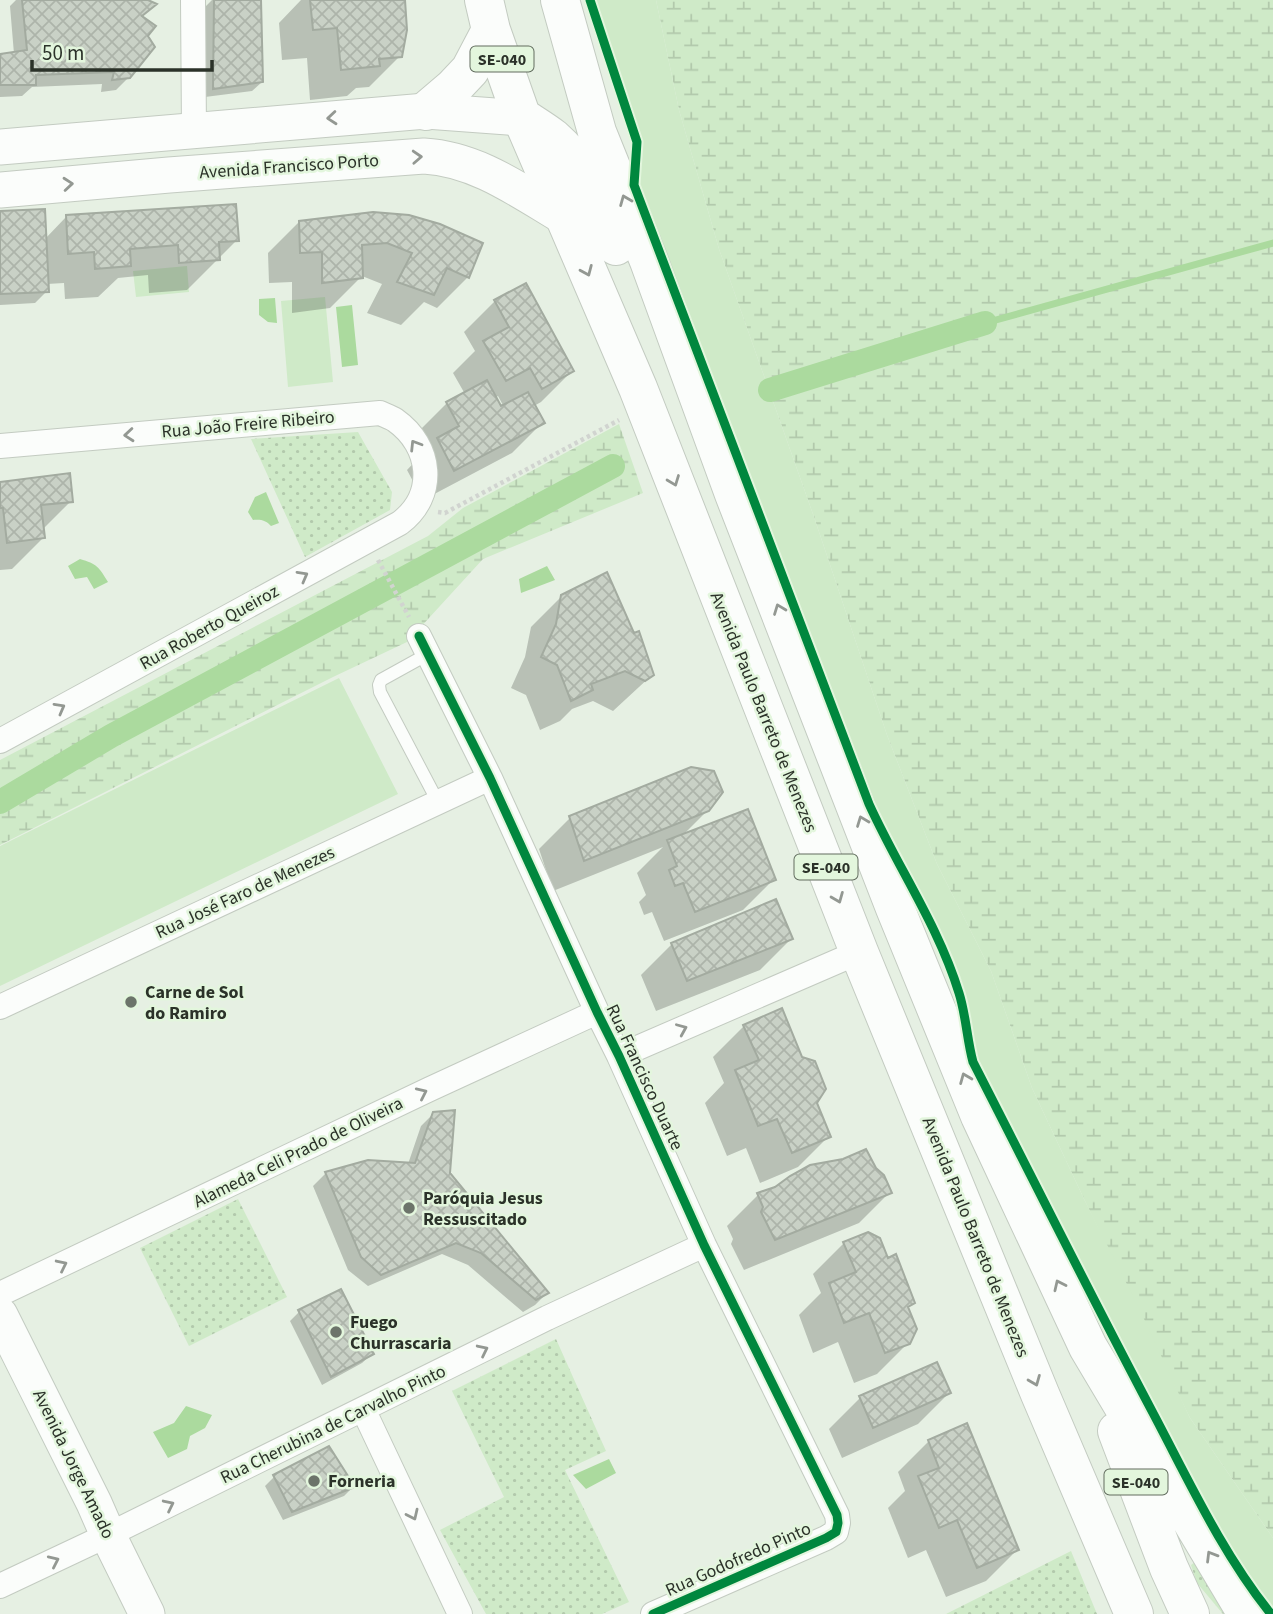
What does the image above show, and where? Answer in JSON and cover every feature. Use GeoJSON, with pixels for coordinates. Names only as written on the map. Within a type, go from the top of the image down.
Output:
{"type":"FeatureCollection","features":[{"type":"Feature","properties":{"kind":"main road","name":"SE-040"},"geometry":{"type":"LineString","coordinates":[[560,0],[597,132],[649,261],[734,494],[895,908],[975,1104],[1088,1347],[1247,1614]]}},
{"type":"Feature","properties":{"kind":"main road"},"geometry":{"type":"LineString","coordinates":[[426,111],[470,70],[487,15]]}},
{"type":"Feature","properties":{"kind":"main road","name":"Avenida Paulo Barreto de Menezes"},"geometry":{"type":"LineString","coordinates":[[487,15],[522,118],[644,406],[859,952],[1134,1614]]}},
{"type":"Feature","properties":{"kind":"main road"},"geometry":{"type":"LineString","coordinates":[[0,147],[426,111],[522,118],[552,137],[586,177],[629,275],[682,411],[698,444],[734,494]]}},
{"type":"Feature","properties":{"kind":"main road","name":"Avenida Francisco Porto"},"geometry":{"type":"LineString","coordinates":[[0,190],[424,156],[461,162],[486,172],[564,217]]}},
{"type":"Feature","properties":{"kind":"main road","name":"Avenida Jorge Amado"},"geometry":{"type":"LineString","coordinates":[[0,1315],[147,1614]]}},
{"type":"Feature","properties":{"kind":"main road","name":"SE-040"},"geometry":{"type":"LineString","coordinates":[[1088,1347],[1104,1398],[1169,1569],[1190,1614]]}},
{"type":"Feature","properties":{"kind":"main road"},"geometry":{"type":"LineString","coordinates":[[1169,1569],[1209,1614]]}},
{"type":"Feature","properties":{"kind":"street"},"geometry":{"type":"LineString","coordinates":[[193,0],[194,130]]}},
{"type":"Feature","properties":{"kind":"street","name":"Rua João Freire Ribeiro"},"geometry":{"type":"LineString","coordinates":[[0,446],[380,413],[395,421],[420,449],[426,472],[425,489],[416,509]]}},
{"type":"Feature","properties":{"kind":"street","name":"Rua Roberto Queiroz"},"geometry":{"type":"LineString","coordinates":[[0,741],[368,541],[400,523],[416,509]]}},
{"type":"Feature","properties":{"kind":"street","name":"Rua Francisco Duarte"},"geometry":{"type":"LineString","coordinates":[[424,645],[490,778],[597,1012],[620,1056],[704,1245],[837,1515],[836,1532]]}},
{"type":"Feature","properties":{"kind":"street","name":"Rua José Faro de Menezes"},"geometry":{"type":"LineString","coordinates":[[0,1007],[490,778]]}},
{"type":"Feature","properties":{"kind":"street"},"geometry":{"type":"LineString","coordinates":[[620,1056],[859,952]]}},
{"type":"Feature","properties":{"kind":"street","name":"Alameda Celi Prado de Oliveira"},"geometry":{"type":"LineString","coordinates":[[0,1294],[597,1012]]}},
{"type":"Feature","properties":{"kind":"street","name":"Rua Cherubina de Carvalho Pinto"},"geometry":{"type":"LineString","coordinates":[[0,1586],[547,1318],[704,1245]]}},
{"type":"Feature","properties":{"kind":"street"},"geometry":{"type":"LineString","coordinates":[[363,1409],[460,1614]]}},
{"type":"Feature","properties":{"kind":"street","name":"Rua Godofredo Pinto"},"geometry":{"type":"LineString","coordinates":[[653,1614],[836,1532]]}},
{"type":"Feature","properties":{"kind":"lane"},"geometry":{"type":"LineString","coordinates":[[424,645],[381,680],[379,685],[380,692],[438,802]]}},
{"type":"Feature","properties":{"kind":"path"},"geometry":{"type":"LineString","coordinates":[[416,509],[445,513],[644,406]]}},
{"type":"Feature","properties":{"kind":"path"},"geometry":{"type":"LineString","coordinates":[[368,541],[424,645]]}},
{"type":"Feature","properties":{"kind":"green space"},"geometry":{"type":"Polygon","coordinates":[[[590,0],[656,0],[679,110],[719,249],[814,517],[887,735],[937,864],[991,971],[1032,1088],[1084,1199],[1190,1418],[1273,1538],[1273,1614],[1253,1591],[1207,1516],[973,1062],[961,1001],[943,950],[879,826],[634,185],[637,142],[590,0]]]}},
{"type":"Feature","properties":{"kind":"green space"},"geometry":{"type":"Polygon","coordinates":[[[656,0],[1273,0],[1273,1538],[1190,1418],[1032,1088],[991,971],[937,864],[887,735],[814,517],[719,249],[679,110],[656,0]]]}},
{"type":"Feature","properties":{"kind":"green space"},"geometry":{"type":"Polygon","coordinates":[[[187,266],[189,292],[136,297],[133,271],[187,266]]]}},
{"type":"Feature","properties":{"kind":"green space"},"geometry":{"type":"Polygon","coordinates":[[[325,297],[333,382],[288,387],[281,301],[325,297]]]}},
{"type":"Feature","properties":{"kind":"green space"},"geometry":{"type":"Polygon","coordinates":[[[619,424],[643,493],[483,559],[407,642],[0,845],[0,760],[428,536],[463,508],[619,424]]]}},
{"type":"Feature","properties":{"kind":"green space"},"geometry":{"type":"Polygon","coordinates":[[[358,432],[392,492],[390,510],[305,557],[251,439],[358,432]]]}},
{"type":"Feature","properties":{"kind":"green space"},"geometry":{"type":"Polygon","coordinates":[[[339,678],[398,794],[0,986],[0,846],[339,678]]]}},
{"type":"Feature","properties":{"kind":"green space"},"geometry":{"type":"Polygon","coordinates":[[[238,1199],[287,1297],[189,1346],[140,1248],[238,1199]]]}},
{"type":"Feature","properties":{"kind":"green space"},"geometry":{"type":"Polygon","coordinates":[[[556,1339],[606,1451],[565,1470],[629,1602],[602,1614],[486,1614],[440,1530],[504,1497],[452,1391],[556,1339]]]}},
{"type":"Feature","properties":{"kind":"green space"},"geometry":{"type":"Polygon","coordinates":[[[1071,1551],[1097,1614],[946,1614],[1071,1551]]]}},
{"type":"Feature","properties":{"kind":"green space"},"geometry":{"type":"Polygon","coordinates":[[[1195,1562],[1236,1614],[1223,1614],[1197,1583],[1191,1565],[1195,1562]]]}},
{"type":"Feature","properties":{"kind":"shaded area"},"geometry":{"type":"Polygon","coordinates":[[[275,298],[277,323],[268,322],[259,315],[259,299],[275,298]]]}},
{"type":"Feature","properties":{"kind":"shaded area"},"geometry":{"type":"Polygon","coordinates":[[[352,305],[358,365],[342,367],[336,307],[352,305]]]}},
{"type":"Feature","properties":{"kind":"shaded area"},"geometry":{"type":"Polygon","coordinates":[[[266,492],[279,523],[271,526],[263,520],[253,520],[248,512],[255,497],[266,492]]]}},
{"type":"Feature","properties":{"kind":"shaded area"},"geometry":{"type":"Polygon","coordinates":[[[80,559],[97,567],[108,582],[94,589],[87,577],[75,579],[68,566],[80,559]]]}},
{"type":"Feature","properties":{"kind":"shaded area"},"geometry":{"type":"Polygon","coordinates":[[[547,566],[555,580],[521,593],[519,579],[547,566]]]}},
{"type":"Feature","properties":{"kind":"shaded area"},"geometry":{"type":"Polygon","coordinates":[[[186,1406],[212,1415],[205,1428],[190,1436],[187,1449],[168,1458],[153,1432],[174,1423],[186,1406]]]}},
{"type":"Feature","properties":{"kind":"shaded area"},"geometry":{"type":"Polygon","coordinates":[[[609,1459],[616,1473],[586,1489],[573,1475],[609,1459]]]}},
{"type":"Feature","properties":{"kind":"building"},"geometry":{"type":"Polygon","coordinates":[[[22,0],[148,0],[157,4],[142,16],[156,26],[148,36],[155,47],[130,78],[112,80],[114,72],[36,75],[36,85],[0,85],[0,54],[27,50],[22,0]]]}},
{"type":"Feature","properties":{"kind":"building"},"geometry":{"type":"Polygon","coordinates":[[[214,0],[261,0],[263,82],[213,89],[214,0]]]}},
{"type":"Feature","properties":{"kind":"building"},"geometry":{"type":"Polygon","coordinates":[[[310,0],[405,0],[407,30],[402,57],[379,59],[380,66],[341,70],[337,28],[313,30],[310,0]]]}},
{"type":"Feature","properties":{"kind":"building"},"geometry":{"type":"Polygon","coordinates":[[[236,204],[239,241],[219,242],[220,260],[179,263],[178,245],[130,249],[131,266],[95,269],[94,252],[68,254],[66,215],[236,204]]]}},
{"type":"Feature","properties":{"kind":"building"},"geometry":{"type":"Polygon","coordinates":[[[45,209],[49,292],[0,294],[0,211],[45,209]]]}},
{"type":"Feature","properties":{"kind":"building"},"geometry":{"type":"Polygon","coordinates":[[[373,212],[409,215],[440,224],[483,243],[469,278],[447,268],[434,295],[397,282],[412,253],[387,243],[362,245],[363,278],[322,283],[322,252],[300,253],[299,221],[373,212]]]}},
{"type":"Feature","properties":{"kind":"building"},"geometry":{"type":"Polygon","coordinates":[[[526,283],[574,371],[542,389],[530,368],[506,381],[483,341],[509,327],[494,300],[526,283]]]}},
{"type":"Feature","properties":{"kind":"building"},"geometry":{"type":"Polygon","coordinates":[[[487,380],[501,406],[528,392],[545,423],[454,471],[437,438],[459,426],[446,402],[487,380]]]}},
{"type":"Feature","properties":{"kind":"building"},"geometry":{"type":"Polygon","coordinates":[[[70,473],[73,502],[41,505],[45,538],[7,543],[3,508],[0,508],[0,482],[70,473]]]}},
{"type":"Feature","properties":{"kind":"building"},"geometry":{"type":"Polygon","coordinates":[[[607,572],[634,633],[639,631],[654,675],[645,681],[625,671],[591,684],[593,690],[571,701],[557,665],[541,657],[556,624],[561,595],[607,572]]]}},
{"type":"Feature","properties":{"kind":"building"},"geometry":{"type":"Polygon","coordinates":[[[691,767],[714,771],[723,792],[709,811],[584,861],[569,816],[691,767]]]}},
{"type":"Feature","properties":{"kind":"building"},"geometry":{"type":"Polygon","coordinates":[[[748,809],[776,880],[695,912],[683,883],[675,886],[669,870],[677,866],[667,840],[748,809]]]}},
{"type":"Feature","properties":{"kind":"building"},"geometry":{"type":"Polygon","coordinates":[[[776,899],[793,939],[687,981],[671,943],[776,899]]]}},
{"type":"Feature","properties":{"kind":"building"},"geometry":{"type":"Polygon","coordinates":[[[782,1008],[802,1057],[815,1061],[826,1089],[817,1103],[831,1137],[792,1153],[777,1119],[758,1126],[735,1070],[759,1060],[743,1025],[782,1008]]]}},
{"type":"Feature","properties":{"kind":"building","name":"Paróquia Jesus Ressuscitado"},"geometry":{"type":"Polygon","coordinates":[[[455,1110],[450,1173],[549,1293],[536,1300],[481,1253],[456,1243],[381,1275],[361,1257],[325,1172],[368,1160],[415,1163],[433,1112],[455,1110]]]}},
{"type":"Feature","properties":{"kind":"building"},"geometry":{"type":"Polygon","coordinates":[[[866,1149],[876,1168],[884,1175],[892,1193],[775,1240],[761,1212],[763,1207],[757,1193],[775,1187],[810,1165],[843,1159],[866,1149]]]}},
{"type":"Feature","properties":{"kind":"building"},"geometry":{"type":"Polygon","coordinates":[[[868,1232],[880,1238],[888,1258],[896,1254],[915,1303],[908,1307],[917,1329],[910,1344],[885,1353],[869,1313],[844,1323],[829,1283],[856,1272],[843,1242],[868,1232]]]}},
{"type":"Feature","properties":{"kind":"building","name":"Fuego Churrascaria"},"geometry":{"type":"Polygon","coordinates":[[[341,1289],[374,1354],[331,1377],[298,1310],[341,1289]]]}},
{"type":"Feature","properties":{"kind":"building"},"geometry":{"type":"Polygon","coordinates":[[[937,1362],[951,1393],[873,1428],[859,1396],[937,1362]]]}},
{"type":"Feature","properties":{"kind":"building"},"geometry":{"type":"Polygon","coordinates":[[[967,1423],[1019,1550],[977,1568],[957,1520],[939,1528],[918,1476],[939,1468],[928,1440],[967,1423]]]}},
{"type":"Feature","properties":{"kind":"building","name":"Forneria"},"geometry":{"type":"Polygon","coordinates":[[[329,1446],[355,1487],[292,1512],[273,1475],[329,1446]]]}},
{"type":"Feature","properties":{"kind":"waterway"},"geometry":{"type":"LineString","coordinates":[[985,323],[1273,243]]}},
{"type":"Feature","properties":{"kind":"waterway"},"geometry":{"type":"LineString","coordinates":[[770,390],[985,323]]}},
{"type":"Feature","properties":{"kind":"waterway"},"geometry":{"type":"LineString","coordinates":[[0,802],[111,736],[613,466]]}},
{"type":"Feature","properties":{"kind":"cycle path"},"geometry":{"type":"LineString","coordinates":[[590,0],[637,142],[634,185],[869,804],[929,920],[950,968],[961,1001],[973,1062],[1207,1516],[1253,1591],[1271,1614]]}},
{"type":"Feature","properties":{"kind":"cycle path"},"geometry":{"type":"LineString","coordinates":[[419,636],[490,778],[704,1245],[837,1515],[836,1532],[826,1538],[653,1614]]}},
{"type":"Feature","properties":{"kind":"place","name":"Carne de Sol do Ramiro"},"geometry":{"type":"Point","coordinates":[131,1002]}},
{"type":"Feature","properties":{"kind":"place","name":"Paróquia Jesus Ressuscitado"},"geometry":{"type":"Point","coordinates":[409,1208]}},
{"type":"Feature","properties":{"kind":"place","name":"Fuego Churrascaria"},"geometry":{"type":"Point","coordinates":[336,1332]}},
{"type":"Feature","properties":{"kind":"place","name":"Forneria"},"geometry":{"type":"Point","coordinates":[314,1481]}}]}
